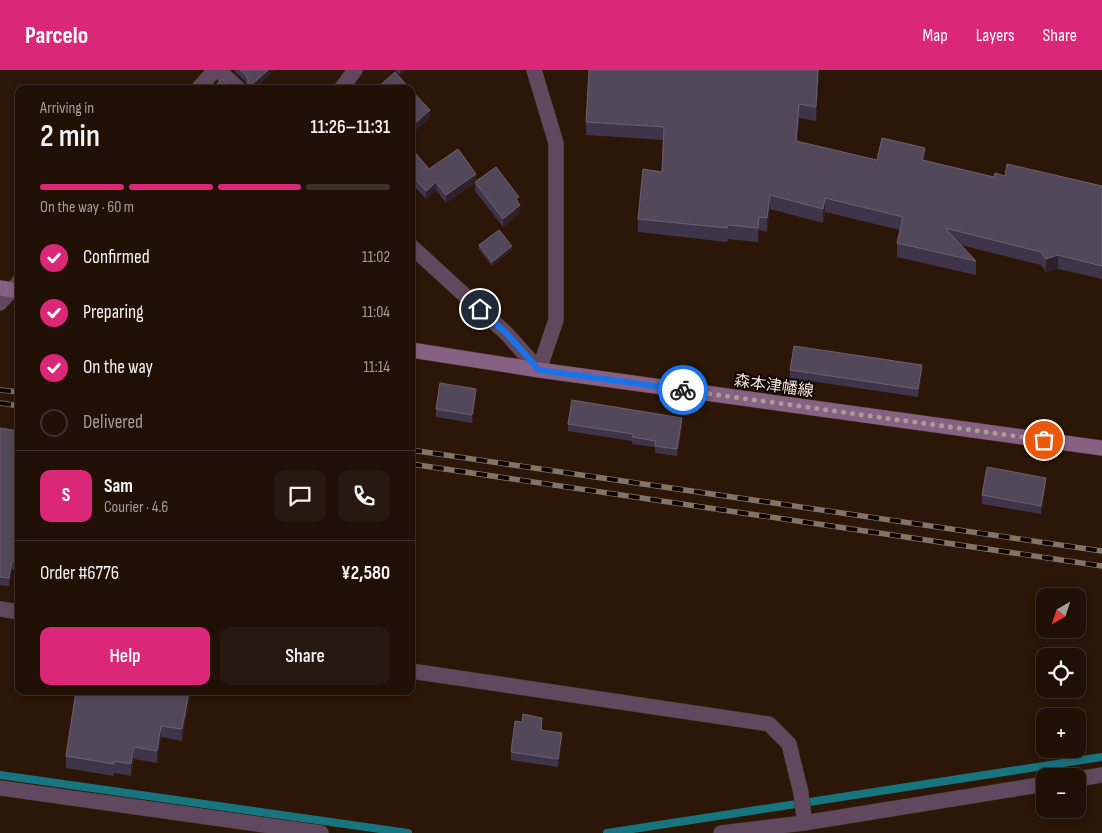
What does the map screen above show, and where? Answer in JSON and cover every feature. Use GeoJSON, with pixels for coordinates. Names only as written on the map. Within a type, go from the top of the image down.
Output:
{"type":"FeatureCollection","features":[{"type":"Feature","properties":{"kind":"main road","name":"森本津幡線"},"geometry":{"type":"LineString","coordinates":[[415,351],[539,370],[1102,448]]}},
{"type":"Feature","properties":{"kind":"street"},"geometry":{"type":"LineString","coordinates":[[202,85],[216,70],[233,85]]}},
{"type":"Feature","properties":{"kind":"street"},"geometry":{"type":"LineString","coordinates":[[344,85],[355,70]]}},
{"type":"Feature","properties":{"kind":"street"},"geometry":{"type":"LineString","coordinates":[[415,250],[507,334],[539,370],[556,320],[556,143],[534,70]]}},
{"type":"Feature","properties":{"kind":"street"},"geometry":{"type":"LineString","coordinates":[[0,303],[12,288]]}},
{"type":"Feature","properties":{"kind":"street"},"geometry":{"type":"LineString","coordinates":[[0,609],[15,611]]}},
{"type":"Feature","properties":{"kind":"street"},"geometry":{"type":"LineString","coordinates":[[415,671],[769,724],[788,744],[801,793],[804,817]]}},
{"type":"Feature","properties":{"kind":"street"},"geometry":{"type":"LineString","coordinates":[[1086,778],[1102,775]]}},
{"type":"Feature","properties":{"kind":"street"},"geometry":{"type":"LineString","coordinates":[[721,833],[804,823],[1036,785]]}},
{"type":"Feature","properties":{"kind":"street"},"geometry":{"type":"LineString","coordinates":[[0,788],[321,833]]}},
{"type":"Feature","properties":{"kind":"building"},"geometry":{"type":"Polygon","coordinates":[[[240,70],[268,70],[251,85],[247,85],[246,75],[240,70]]]}},
{"type":"Feature","properties":{"kind":"building"},"geometry":{"type":"Polygon","coordinates":[[[589,70],[818,70],[816,107],[799,104],[796,141],[877,160],[882,138],[925,148],[922,160],[994,177],[995,173],[1005,176],[1007,164],[1102,186],[1102,266],[1058,255],[1046,259],[1041,252],[945,228],[976,261],[897,243],[903,217],[825,198],[823,209],[770,195],[767,218],[759,217],[758,228],[728,225],[727,228],[638,219],[643,169],[662,172],[664,127],[586,122],[589,70]]]}},
{"type":"Feature","properties":{"kind":"building"},"geometry":{"type":"Polygon","coordinates":[[[395,72],[406,85],[380,85],[395,72]]]}},
{"type":"Feature","properties":{"kind":"building"},"geometry":{"type":"Polygon","coordinates":[[[222,79],[229,85],[216,85],[222,79]]]}},
{"type":"Feature","properties":{"kind":"building"},"geometry":{"type":"Polygon","coordinates":[[[415,94],[430,110],[415,123],[415,94]]]}},
{"type":"Feature","properties":{"kind":"building"},"geometry":{"type":"Polygon","coordinates":[[[458,149],[476,174],[446,195],[436,182],[426,191],[415,179],[415,153],[429,169],[458,149]]]}},
{"type":"Feature","properties":{"kind":"building"},"geometry":{"type":"Polygon","coordinates":[[[496,167],[519,197],[516,199],[520,205],[503,219],[475,182],[496,167]]]}},
{"type":"Feature","properties":{"kind":"building"},"geometry":{"type":"Polygon","coordinates":[[[499,230],[512,246],[492,262],[479,245],[499,230]]]}},
{"type":"Feature","properties":{"kind":"building"},"geometry":{"type":"Polygon","coordinates":[[[794,346],[922,365],[918,389],[790,370],[794,346]]]}},
{"type":"Feature","properties":{"kind":"building"},"geometry":{"type":"Polygon","coordinates":[[[440,383],[476,389],[472,415],[436,409],[440,383]]]}},
{"type":"Feature","properties":{"kind":"building"},"geometry":{"type":"Polygon","coordinates":[[[572,400],[682,418],[677,449],[655,446],[656,441],[632,437],[633,434],[568,424],[572,400]]]}},
{"type":"Feature","properties":{"kind":"building"},"geometry":{"type":"Polygon","coordinates":[[[0,428],[15,430],[15,561],[12,561],[9,578],[0,577],[0,428]]]}},
{"type":"Feature","properties":{"kind":"building"},"geometry":{"type":"Polygon","coordinates":[[[987,467],[1046,478],[1041,506],[982,495],[987,467]]]}},
{"type":"Feature","properties":{"kind":"building"},"geometry":{"type":"Polygon","coordinates":[[[75,695],[188,695],[182,729],[161,726],[157,751],[134,747],[131,764],[114,761],[114,764],[66,756],[75,695]]]}},
{"type":"Feature","properties":{"kind":"building"},"geometry":{"type":"Polygon","coordinates":[[[523,714],[542,718],[541,730],[562,733],[558,759],[511,752],[515,721],[522,722],[523,714]]]}},
{"type":"Feature","properties":{"kind":"waterway"},"geometry":{"type":"LineString","coordinates":[[607,833],[1102,757]]}},
{"type":"Feature","properties":{"kind":"waterway"},"geometry":{"type":"LineString","coordinates":[[0,775],[408,833]]}},
{"type":"Feature","properties":{"kind":"railway"},"geometry":{"type":"LineString","coordinates":[[0,390],[15,392]]}},
{"type":"Feature","properties":{"kind":"railway"},"geometry":{"type":"LineString","coordinates":[[0,403],[15,405]]}},
{"type":"Feature","properties":{"kind":"railway"},"geometry":{"type":"LineString","coordinates":[[415,451],[1102,551]]}},
{"type":"Feature","properties":{"kind":"railway"},"geometry":{"type":"LineString","coordinates":[[415,465],[1102,566]]}},
{"type":"Feature","properties":{"kind":"way so far"},"geometry":{"type":"LineString","coordinates":[[683,390],[1044,440]]}},
{"type":"Feature","properties":{"kind":"route"},"geometry":{"type":"LineString","coordinates":[[480,309],[507,334],[539,370],[683,390]]}}]}
